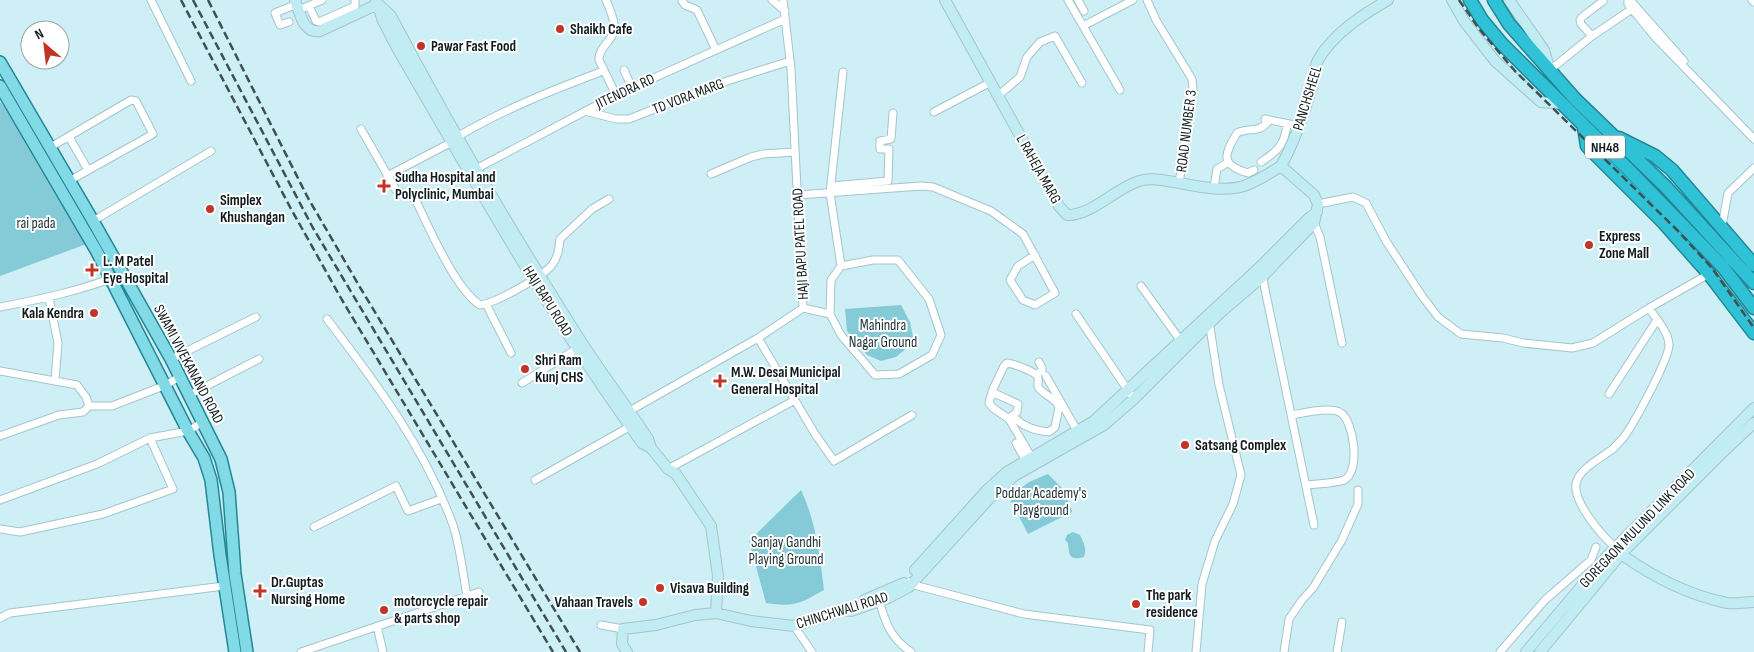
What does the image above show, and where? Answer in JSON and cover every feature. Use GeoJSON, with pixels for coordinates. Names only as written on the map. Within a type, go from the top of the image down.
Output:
{"type":"FeatureCollection","features":[{"type":"Feature","properties":{"kind":"highway","name":"NH48"},"geometry":{"type":"LineString","coordinates":[[1470,0],[1482,20],[1502,44],[1536,78],[1613,136],[1685,206],[1754,283]]}},
{"type":"Feature","properties":{"kind":"highway","name":"NH48"},"geometry":{"type":"LineString","coordinates":[[1494,0],[1508,24],[1548,68],[1584,127],[1675,216],[1723,267],[1754,308]]}},
{"type":"Feature","properties":{"kind":"highway"},"geometry":{"type":"LineString","coordinates":[[1584,127],[1587,146],[1663,222],[1709,274],[1754,333]]}},
{"type":"Feature","properties":{"kind":"highway"},"geometry":{"type":"LineString","coordinates":[[1613,136],[1627,141],[1655,156],[1672,170],[1754,264]]}},
{"type":"Feature","properties":{"kind":"main road","name":"SWAMI VIVEKANAND ROAD"},"geometry":{"type":"LineString","coordinates":[[0,62],[171,359],[221,459],[229,492],[235,574],[247,652]]}},
{"type":"Feature","properties":{"kind":"main road","name":"SWAMI VIVEKANAND ROAD"},"geometry":{"type":"LineString","coordinates":[[0,86],[111,278],[188,431],[204,458],[211,480],[224,586],[235,652]]}},
{"type":"Feature","properties":{"kind":"street"},"geometry":{"type":"LineString","coordinates":[[150,0],[191,81]]}},
{"type":"Feature","properties":{"kind":"street"},"geometry":{"type":"LineString","coordinates":[[289,22],[280,25],[275,13],[322,0]]}},
{"type":"Feature","properties":{"kind":"street"},"geometry":{"type":"LineString","coordinates":[[300,5],[318,22],[355,6],[355,0]]}},
{"type":"Feature","properties":{"kind":"street"},"geometry":{"type":"LineString","coordinates":[[606,0],[614,24],[612,36],[598,55],[603,71],[616,95]]}},
{"type":"Feature","properties":{"kind":"street"},"geometry":{"type":"LineString","coordinates":[[772,0],[785,15]]}},
{"type":"Feature","properties":{"kind":"street","name":"HAJI BAPU PATEL ROAD"},"geometry":{"type":"LineString","coordinates":[[626,413],[758,338],[803,308],[790,61],[783,0]]}},
{"type":"Feature","properties":{"kind":"street","name":"L RAHEJA MARG"},"geometry":{"type":"LineString","coordinates":[[945,0],[1059,206],[1067,214],[1075,215],[1096,205],[1128,185],[1141,181],[1168,180],[1225,189],[1244,186],[1281,166]]}},
{"type":"Feature","properties":{"kind":"street"},"geometry":{"type":"LineString","coordinates":[[1084,11],[1078,0],[1069,2],[1120,90]]}},
{"type":"Feature","properties":{"kind":"street"},"geometry":{"type":"LineString","coordinates":[[1083,26],[1133,0]]}},
{"type":"Feature","properties":{"kind":"street","name":"ROAD NUMBER 3"},"geometry":{"type":"LineString","coordinates":[[1147,0],[1156,20],[1192,79],[1193,89],[1179,183]]}},
{"type":"Feature","properties":{"kind":"street","name":"PANCHSHEEL"},"geometry":{"type":"LineString","coordinates":[[1281,166],[1293,145],[1313,84],[1317,62],[1326,49],[1357,19],[1388,0]]}},
{"type":"Feature","properties":{"kind":"street"},"geometry":{"type":"LineString","coordinates":[[1452,0],[1464,21],[1496,61],[1540,102],[1569,101]]}},
{"type":"Feature","properties":{"kind":"street"},"geometry":{"type":"LineString","coordinates":[[1509,0],[1544,50],[1548,68],[1634,7]]}},
{"type":"Feature","properties":{"kind":"street"},"geometry":{"type":"LineString","coordinates":[[1629,0],[1628,4],[1634,7],[1657,35],[1754,139]]}},
{"type":"Feature","properties":{"kind":"street"},"geometry":{"type":"LineString","coordinates":[[682,1],[685,5],[697,10],[716,50]]}},
{"type":"Feature","properties":{"kind":"street"},"geometry":{"type":"LineString","coordinates":[[1592,36],[1581,24],[1580,20],[1602,1]]}},
{"type":"Feature","properties":{"kind":"street"},"geometry":{"type":"LineString","coordinates":[[300,5],[305,25],[310,31],[320,32],[377,2]]}},
{"type":"Feature","properties":{"kind":"street","name":"HAJI BAPU ROAD"},"geometry":{"type":"LineString","coordinates":[[377,2],[384,21],[400,42],[456,142],[536,277],[595,369],[650,448],[668,470],[676,474],[711,526],[718,576],[716,613]]}},
{"type":"Feature","properties":{"kind":"street","name":"JITENDRA RD"},"geometry":{"type":"LineString","coordinates":[[473,171],[616,95],[716,50],[785,15]]}},
{"type":"Feature","properties":{"kind":"street"},"geometry":{"type":"LineString","coordinates":[[999,95],[1020,77],[1027,57],[1040,42],[1055,36],[1082,83]]}},
{"type":"Feature","properties":{"kind":"street","name":"TD VORA MARG"},"geometry":{"type":"LineString","coordinates":[[585,111],[616,119],[629,119],[721,83],[790,61]]}},
{"type":"Feature","properties":{"kind":"street"},"geometry":{"type":"LineString","coordinates":[[624,70],[632,88]]}},
{"type":"Feature","properties":{"kind":"street"},"geometry":{"type":"LineString","coordinates":[[387,176],[456,142],[479,124],[535,96],[603,71]]}},
{"type":"Feature","properties":{"kind":"street"},"geometry":{"type":"LineString","coordinates":[[841,266],[873,260],[898,260],[929,299],[941,335],[932,355],[899,374],[875,375],[841,335],[830,314],[831,280],[841,266],[831,190],[843,72]]}},
{"type":"Feature","properties":{"kind":"street"},"geometry":{"type":"LineString","coordinates":[[934,112],[991,82]]}},
{"type":"Feature","properties":{"kind":"street"},"geometry":{"type":"LineString","coordinates":[[49,148],[131,100],[136,101],[153,134],[69,181]]}},
{"type":"Feature","properties":{"kind":"street"},"geometry":{"type":"LineString","coordinates":[[798,195],[888,181],[889,149],[880,149],[880,141],[891,139],[892,113]]}},
{"type":"Feature","properties":{"kind":"street"},"geometry":{"type":"LineString","coordinates":[[1734,116],[1754,133]]}},
{"type":"Feature","properties":{"kind":"street"},"geometry":{"type":"LineString","coordinates":[[1254,170],[1248,173],[1232,168],[1228,163],[1227,156],[1237,133],[1244,130],[1258,130],[1265,126],[1267,119],[1299,126]]}},
{"type":"Feature","properties":{"kind":"street"},"geometry":{"type":"LineString","coordinates":[[1261,162],[1279,148],[1286,136],[1287,124]]}},
{"type":"Feature","properties":{"kind":"street"},"geometry":{"type":"LineString","coordinates":[[361,128],[396,190],[411,195],[416,201],[442,254],[462,288],[480,306],[508,294],[551,266],[559,254],[560,240],[592,209],[609,199]]}},
{"type":"Feature","properties":{"kind":"street"},"geometry":{"type":"LineString","coordinates":[[69,137],[88,170]]}},
{"type":"Feature","properties":{"kind":"street"},"geometry":{"type":"LineString","coordinates":[[93,221],[211,151]]}},
{"type":"Feature","properties":{"kind":"street"},"geometry":{"type":"LineString","coordinates":[[711,174],[751,157],[764,154],[795,152]]}},
{"type":"Feature","properties":{"kind":"street"},"geometry":{"type":"LineString","coordinates":[[1270,156],[1314,195],[1314,214],[1342,343]]}},
{"type":"Feature","properties":{"kind":"street"},"geometry":{"type":"LineString","coordinates":[[1214,188],[1217,169],[1228,163]]}},
{"type":"Feature","properties":{"kind":"street"},"geometry":{"type":"LineString","coordinates":[[1722,226],[1728,193],[1754,168]]}},
{"type":"Feature","properties":{"kind":"street"},"geometry":{"type":"LineString","coordinates":[[831,190],[934,187],[991,211],[1023,234],[1035,256],[1055,293],[1035,305],[1023,300],[1010,280],[1018,266],[1035,256]]}},
{"type":"Feature","properties":{"kind":"street"},"geometry":{"type":"LineString","coordinates":[[965,520],[987,490],[1007,472],[1031,463],[1079,434],[1131,395],[1261,272],[1314,214],[1352,197],[1366,203],[1386,241],[1438,317],[1461,334],[1572,348],[1593,343],[1709,274]]}},
{"type":"Feature","properties":{"kind":"street"},"geometry":{"type":"LineString","coordinates":[[1261,272],[1314,525]]}},
{"type":"Feature","properties":{"kind":"street"},"geometry":{"type":"LineString","coordinates":[[0,307],[49,298],[123,274]]}},
{"type":"Feature","properties":{"kind":"street"},"geometry":{"type":"LineString","coordinates":[[1141,286],[1183,344]]}},
{"type":"Feature","properties":{"kind":"street"},"geometry":{"type":"LineString","coordinates":[[49,298],[58,343],[55,380]]}},
{"type":"Feature","properties":{"kind":"street"},"geometry":{"type":"LineString","coordinates":[[486,304],[510,353]]}},
{"type":"Feature","properties":{"kind":"street"},"geometry":{"type":"LineString","coordinates":[[803,308],[830,314]]}},
{"type":"Feature","properties":{"kind":"street"},"geometry":{"type":"LineString","coordinates":[[1649,308],[1668,338],[1669,347],[1654,383],[1637,416],[1623,438],[1578,477],[1576,485],[1577,494],[1587,514],[1603,537],[1646,572],[1672,585],[1728,603],[1754,602]]}},
{"type":"Feature","properties":{"kind":"street"},"geometry":{"type":"LineString","coordinates":[[1076,314],[1131,395]]}},
{"type":"Feature","properties":{"kind":"street"},"geometry":{"type":"LineString","coordinates":[[171,359],[256,317]]}},
{"type":"Feature","properties":{"kind":"street"},"geometry":{"type":"LineString","coordinates":[[327,319],[376,382],[426,462],[453,527],[467,596]]}},
{"type":"Feature","properties":{"kind":"street"},"geometry":{"type":"LineString","coordinates":[[1196,652],[1202,584],[1215,541],[1233,504],[1241,475],[1220,385],[1209,320]]}},
{"type":"Feature","properties":{"kind":"street"},"geometry":{"type":"LineString","coordinates":[[1609,394],[1657,320]]}},
{"type":"Feature","properties":{"kind":"street"},"geometry":{"type":"LineString","coordinates":[[758,338],[815,434],[834,460],[912,415]]}},
{"type":"Feature","properties":{"kind":"street"},"geometry":{"type":"LineString","coordinates":[[522,383],[581,347]]}},
{"type":"Feature","properties":{"kind":"street"},"geometry":{"type":"LineString","coordinates":[[189,395],[259,359]]}},
{"type":"Feature","properties":{"kind":"street"},"geometry":{"type":"LineString","coordinates":[[1037,374],[1042,371],[1038,362]]}},
{"type":"Feature","properties":{"kind":"street"},"geometry":{"type":"LineString","coordinates":[[1007,363],[1037,374],[1039,378],[1038,387],[1041,393],[1053,398],[1059,407],[1054,427],[1049,432],[1040,432],[992,408],[989,403],[992,392],[1007,363]]}},
{"type":"Feature","properties":{"kind":"street"},"geometry":{"type":"LineString","coordinates":[[0,371],[77,385],[86,397],[89,406]]}},
{"type":"Feature","properties":{"kind":"street"},"geometry":{"type":"LineString","coordinates":[[1046,376],[1079,434]]}},
{"type":"Feature","properties":{"kind":"street"},"geometry":{"type":"LineString","coordinates":[[0,436],[59,415],[83,412],[89,406],[112,406],[166,385],[180,377]]}},
{"type":"Feature","properties":{"kind":"street"},"geometry":{"type":"LineString","coordinates":[[992,392],[1018,404],[1017,412],[1012,418]]}},
{"type":"Feature","properties":{"kind":"street"},"geometry":{"type":"LineString","coordinates":[[668,470],[795,400]]}},
{"type":"Feature","properties":{"kind":"street","name":"GOREGAON MULUND LINK ROAD"},"geometry":{"type":"LineString","coordinates":[[1526,652],[1618,551],[1754,408]]}},
{"type":"Feature","properties":{"kind":"street"},"geometry":{"type":"LineString","coordinates":[[1292,414],[1332,410],[1341,413],[1348,422],[1352,437],[1354,459],[1352,473],[1345,480],[1306,485]]}},
{"type":"Feature","properties":{"kind":"street","name":"HAJI BAPU ROAD"},"geometry":{"type":"LineString","coordinates":[[626,413],[631,426],[642,436]]}},
{"type":"Feature","properties":{"kind":"street"},"geometry":{"type":"LineString","coordinates":[[1012,418],[1031,463]]}},
{"type":"Feature","properties":{"kind":"street"},"geometry":{"type":"LineString","coordinates":[[0,500],[97,464],[150,438],[188,431],[203,422]]}},
{"type":"Feature","properties":{"kind":"street","name":"GOREGAON MULUND LINK ROAD"},"geometry":{"type":"LineString","coordinates":[[1540,652],[1618,551],[1754,423]]}},
{"type":"Feature","properties":{"kind":"street"},"geometry":{"type":"LineString","coordinates":[[535,480],[631,426]]}},
{"type":"Feature","properties":{"kind":"street"},"geometry":{"type":"LineString","coordinates":[[0,529],[20,532],[103,514],[173,489],[150,438]]}},
{"type":"Feature","properties":{"kind":"street"},"geometry":{"type":"LineString","coordinates":[[1016,443],[1031,463]]}},
{"type":"Feature","properties":{"kind":"street","name":"CHINCHWALI ROAD"},"geometry":{"type":"LineString","coordinates":[[623,629],[656,625],[695,615],[716,613],[750,621],[794,626],[844,610],[851,611],[878,598],[888,598],[909,582],[965,520],[1031,463]]}},
{"type":"Feature","properties":{"kind":"street"},"geometry":{"type":"LineString","coordinates":[[314,527],[396,486],[408,511],[442,499]]}},
{"type":"Feature","properties":{"kind":"street"},"geometry":{"type":"LineString","coordinates":[[1284,652],[1289,619],[1313,588],[1342,540],[1358,504],[1358,490]]}},
{"type":"Feature","properties":{"kind":"street"},"geometry":{"type":"LineString","coordinates":[[1500,652],[1545,600],[1592,560],[1596,547]]}},
{"type":"Feature","properties":{"kind":"street"},"geometry":{"type":"LineString","coordinates":[[909,582],[1024,614],[1150,630],[1148,652]]}},
{"type":"Feature","properties":{"kind":"street"},"geometry":{"type":"LineString","coordinates":[[0,618],[10,613],[224,586]]}},
{"type":"Feature","properties":{"kind":"street"},"geometry":{"type":"LineString","coordinates":[[301,652],[479,592]]}},
{"type":"Feature","properties":{"kind":"street"},"geometry":{"type":"LineString","coordinates":[[878,598],[888,628],[903,646],[911,652]]}},
{"type":"Feature","properties":{"kind":"street"},"geometry":{"type":"LineString","coordinates":[[1337,652],[1342,622]]}},
{"type":"Feature","properties":{"kind":"street"},"geometry":{"type":"LineString","coordinates":[[601,625],[623,629],[622,644],[627,652]]}},
{"type":"Feature","properties":{"kind":"street"},"geometry":{"type":"LineString","coordinates":[[376,626],[383,652]]}},
{"type":"Feature","properties":{"kind":"street"},"geometry":{"type":"LineString","coordinates":[[794,626],[812,652]]}},
{"type":"Feature","properties":{"kind":"green space","name":"rai pada"},"geometry":{"type":"Polygon","coordinates":[[[0,101],[92,242],[0,276],[0,101]]]}},
{"type":"Feature","properties":{"kind":"green space","name":"Mahindra Nagar Ground"},"geometry":{"type":"Polygon","coordinates":[[[901,305],[910,322],[914,342],[896,357],[881,361],[867,355],[847,331],[845,309],[901,305]]]}},
{"type":"Feature","properties":{"kind":"green space","name":"Poddar Academy's Playground"},"geometry":{"type":"Polygon","coordinates":[[[1048,474],[1064,490],[1072,512],[1028,534],[1009,497],[1029,482],[1048,474]]]}},
{"type":"Feature","properties":{"kind":"green space","name":"Sanjay Gandhi Playing Ground"},"geometry":{"type":"Polygon","coordinates":[[[801,490],[814,527],[824,590],[809,599],[796,603],[783,605],[766,603],[749,541],[801,490]]]}},
{"type":"Feature","properties":{"kind":"green space"},"geometry":{"type":"Polygon","coordinates":[[[1073,532],[1080,535],[1083,541],[1084,557],[1075,558],[1070,554],[1068,543],[1065,540],[1067,535],[1073,532]]]}},
{"type":"Feature","properties":{"kind":"railway"},"geometry":{"type":"LineString","coordinates":[[181,0],[290,207],[342,300],[553,652]]}},
{"type":"Feature","properties":{"kind":"railway"},"geometry":{"type":"LineString","coordinates":[[193,0],[313,228],[566,652]]}},
{"type":"Feature","properties":{"kind":"railway"},"geometry":{"type":"LineString","coordinates":[[208,0],[308,198],[580,652]]}},
{"type":"Feature","properties":{"kind":"railway"},"geometry":{"type":"LineString","coordinates":[[1459,0],[1480,30],[1515,71],[1677,230],[1712,268],[1754,328]]}},
{"type":"Feature","properties":{"kind":"place","name":"Shaikh Cafe"},"geometry":{"type":"Point","coordinates":[560,29]}},
{"type":"Feature","properties":{"kind":"place","name":"Pawar Fast Food"},"geometry":{"type":"Point","coordinates":[421,46]}},
{"type":"Feature","properties":{"kind":"place","name":"Sudha Hospital and Polyclinic, Mumbai"},"geometry":{"type":"Point","coordinates":[384,186]}},
{"type":"Feature","properties":{"kind":"place","name":"Simplex Khushangan"},"geometry":{"type":"Point","coordinates":[210,209]}},
{"type":"Feature","properties":{"kind":"place","name":"Express Zone Mall"},"geometry":{"type":"Point","coordinates":[1589,245]}},
{"type":"Feature","properties":{"kind":"place","name":"L. M Patel Eye Hospital"},"geometry":{"type":"Point","coordinates":[92,270]}},
{"type":"Feature","properties":{"kind":"place","name":"Kala Kendra"},"geometry":{"type":"Point","coordinates":[94,313]}},
{"type":"Feature","properties":{"kind":"place","name":"Shri Ram Kunj CHS"},"geometry":{"type":"Point","coordinates":[525,369]}},
{"type":"Feature","properties":{"kind":"place","name":"M.W. Desai Municipal General Hospital"},"geometry":{"type":"Point","coordinates":[720,381]}},
{"type":"Feature","properties":{"kind":"place","name":"Satsang Complex"},"geometry":{"type":"Point","coordinates":[1185,445]}},
{"type":"Feature","properties":{"kind":"place","name":"Visava Building"},"geometry":{"type":"Point","coordinates":[660,588]}},
{"type":"Feature","properties":{"kind":"place","name":"Dr.Guptas Nursing Home"},"geometry":{"type":"Point","coordinates":[260,591]}},
{"type":"Feature","properties":{"kind":"place","name":"Vahaan Travels"},"geometry":{"type":"Point","coordinates":[643,602]}},
{"type":"Feature","properties":{"kind":"place","name":"The park residence"},"geometry":{"type":"Point","coordinates":[1136,604]}},
{"type":"Feature","properties":{"kind":"place","name":"motorcycle repair & parts shop"},"geometry":{"type":"Point","coordinates":[384,610]}}]}
